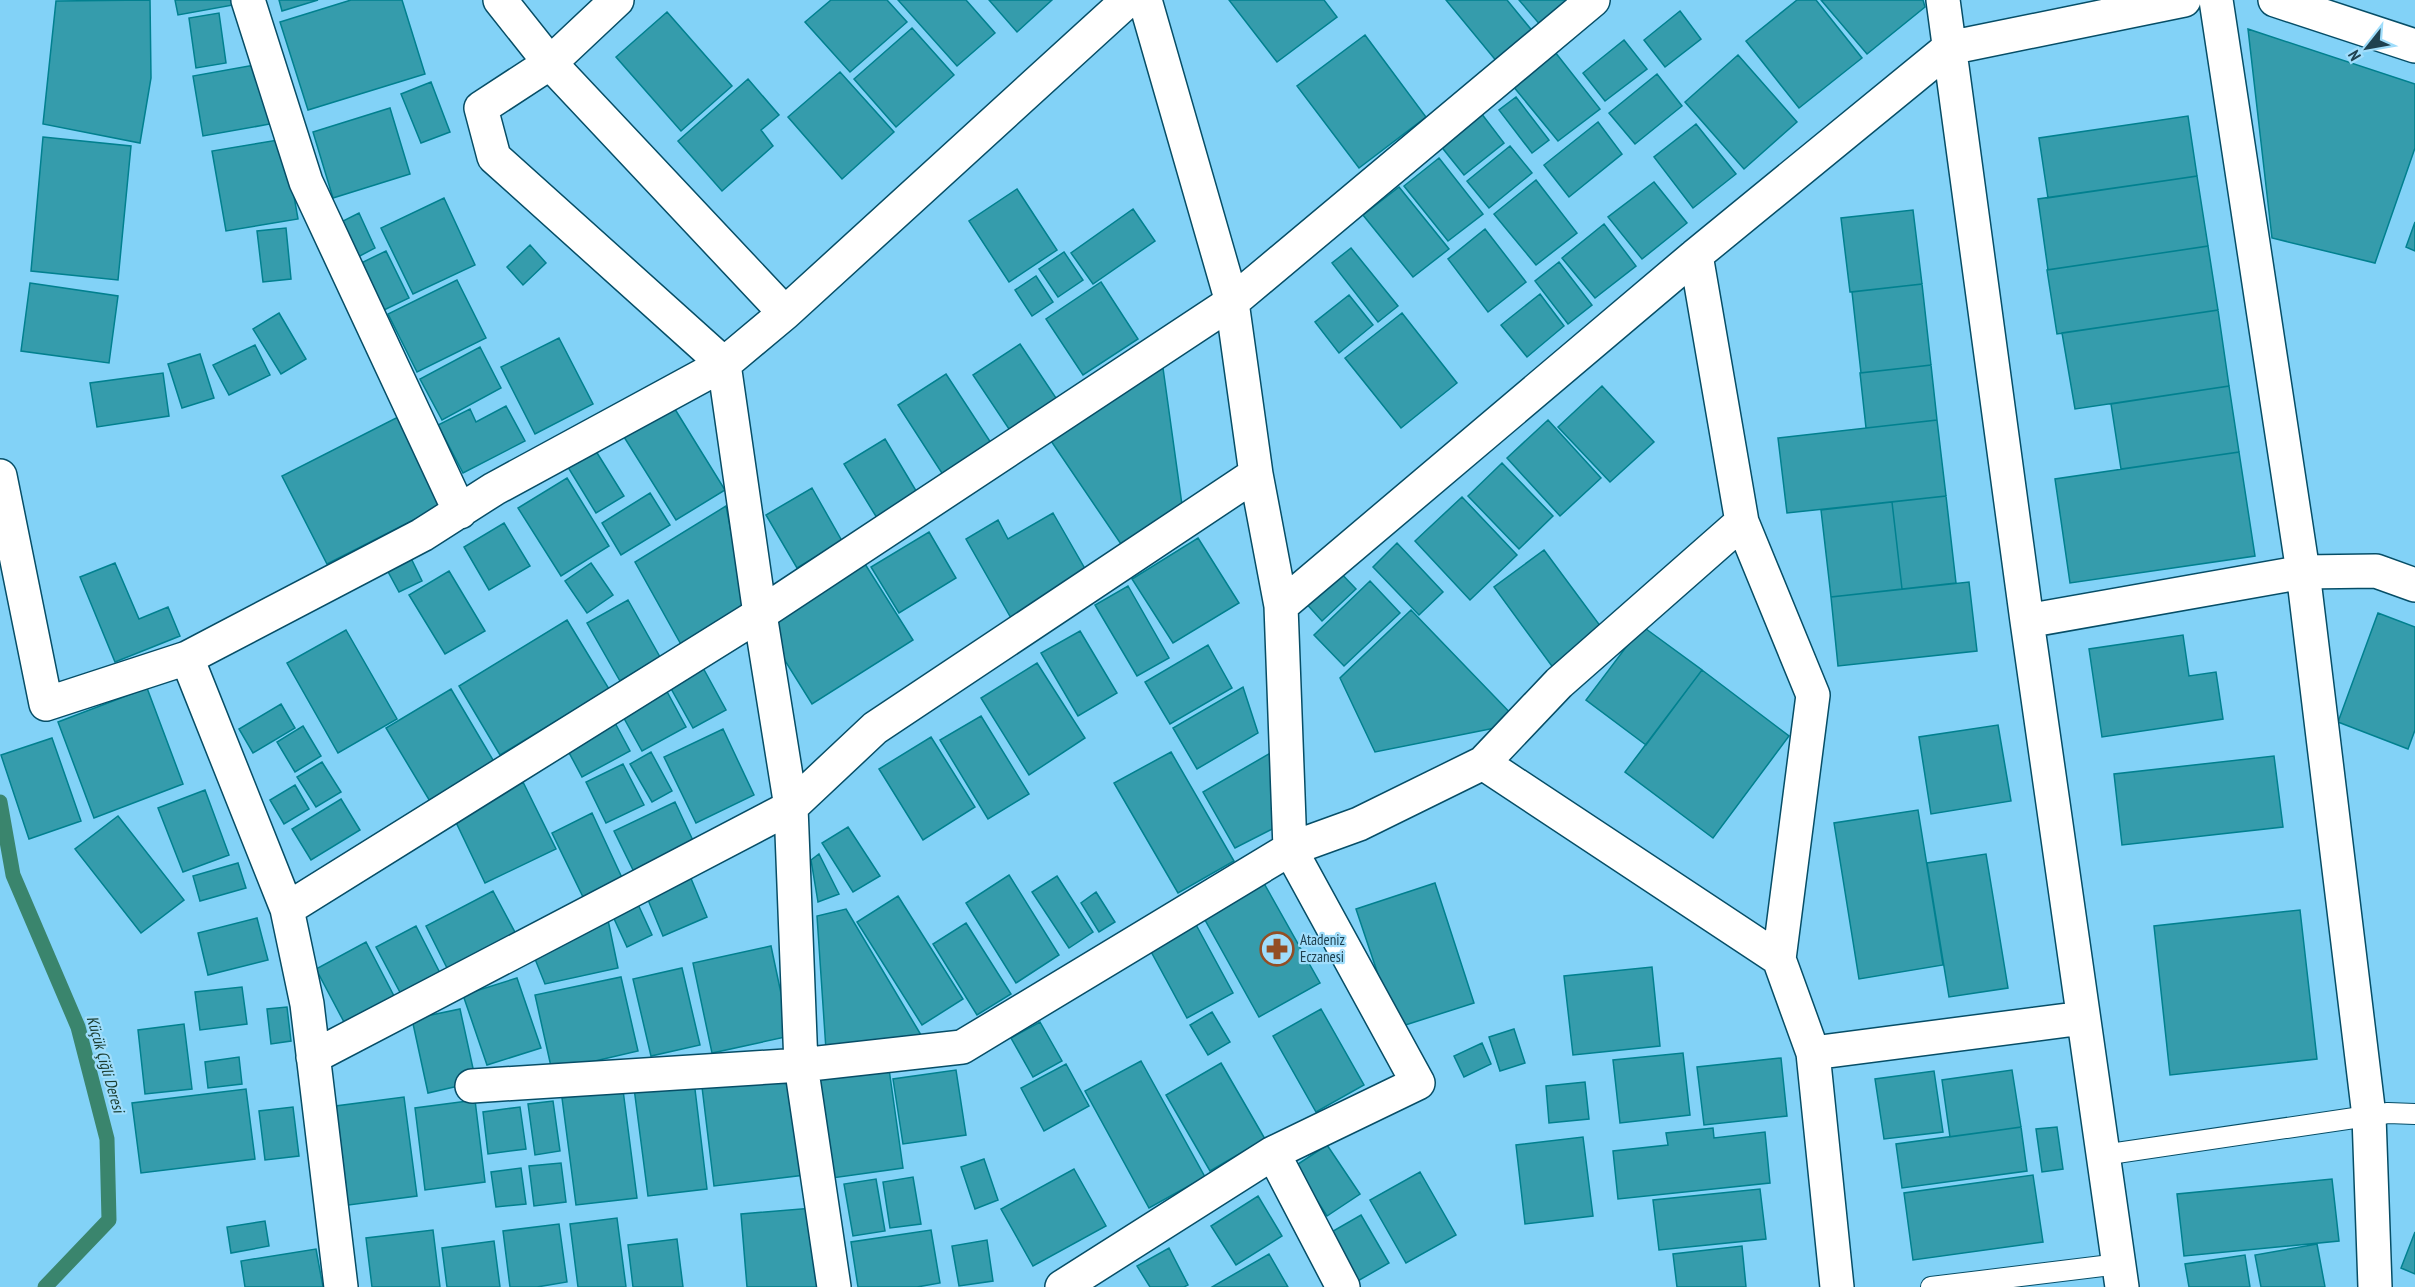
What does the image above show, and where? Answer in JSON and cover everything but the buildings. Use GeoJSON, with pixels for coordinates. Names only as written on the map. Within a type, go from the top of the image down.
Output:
{"type":"FeatureCollection","features":[{"type":"Feature","properties":{"kind":"street"},"geometry":{"type":"LineString","coordinates":[[248,0],[306,182],[460,512]]}},
{"type":"Feature","properties":{"kind":"street"},"geometry":{"type":"LineString","coordinates":[[500,0],[550,63],[785,313]]}},
{"type":"Feature","properties":{"kind":"street"},"geometry":{"type":"LineString","coordinates":[[617,0],[550,63],[481,108],[494,157],[724,364],[791,807],[801,1065],[834,1287]]}},
{"type":"Feature","properties":{"kind":"street"},"geometry":{"type":"LineString","coordinates":[[0,476],[46,704],[187,658],[460,512],[494,489],[724,364],[785,313],[1128,0]]}},
{"type":"Feature","properties":{"kind":"street"},"geometry":{"type":"LineString","coordinates":[[1062,1287],[1272,1153],[1418,1083],[1290,849],[1281,606],[1256,474],[1232,302],[1145,0]]}},
{"type":"Feature","properties":{"kind":"street"},"geometry":{"type":"LineString","coordinates":[[286,909],[760,614],[1232,302],[1593,0]]}},
{"type":"Feature","properties":{"kind":"street"},"geometry":{"type":"LineString","coordinates":[[1943,0],[2027,621],[2120,1275]]}},
{"type":"Feature","properties":{"kind":"street"},"geometry":{"type":"LineString","coordinates":[[1281,606],[1696,255],[1949,48],[2184,0]]}},
{"type":"Feature","properties":{"kind":"street"},"geometry":{"type":"LineString","coordinates":[[2217,0],[2303,573],[2369,1116],[2375,1287]]}},
{"type":"Feature","properties":{"kind":"street"},"geometry":{"type":"LineString","coordinates":[[2275,0],[2415,46]]}},
{"type":"Feature","properties":{"kind":"street"},"geometry":{"type":"LineString","coordinates":[[1696,255],[1742,522],[1813,695],[1779,959],[1814,1053],[1837,1287]]}},
{"type":"Feature","properties":{"kind":"street"},"geometry":{"type":"LineString","coordinates":[[313,1057],[791,807],[875,728],[1256,474]]}},
{"type":"Feature","properties":{"kind":"street"},"geometry":{"type":"LineString","coordinates":[[472,1086],[801,1065],[962,1047],[1290,849],[1359,824],[1483,763],[1559,683],[1742,522]]}},
{"type":"Feature","properties":{"kind":"street"},"geometry":{"type":"LineString","coordinates":[[2027,621],[2303,573],[2376,571],[2415,585]]}},
{"type":"Feature","properties":{"kind":"street"},"geometry":{"type":"LineString","coordinates":[[187,658],[286,909],[307,1004],[341,1287]]}},
{"type":"Feature","properties":{"kind":"street"},"geometry":{"type":"LineString","coordinates":[[1483,763],[1779,959]]}},
{"type":"Feature","properties":{"kind":"street"},"geometry":{"type":"LineString","coordinates":[[1814,1053],[2083,1018]]}},
{"type":"Feature","properties":{"kind":"street"},"geometry":{"type":"LineString","coordinates":[[1272,1153],[1343,1287]]}},
{"type":"Feature","properties":{"kind":"lane"},"geometry":{"type":"LineString","coordinates":[[2103,1155],[2388,1113],[2415,1114]]}},
{"type":"Feature","properties":{"kind":"lane"},"geometry":{"type":"LineString","coordinates":[[1930,1287],[2120,1275]]}},
{"type":"Feature","properties":{"kind":"waterway","name":"Küçük Çiğli Deresi"},"geometry":{"type":"LineString","coordinates":[[0,802],[13,875],[78,1027],[107,1139],[109,1220],[45,1287]]}},
{"type":"Feature","properties":{"kind":"place","name":"Atadeniz Eczanesi"},"geometry":{"type":"Point","coordinates":[1277,949]}}]}
